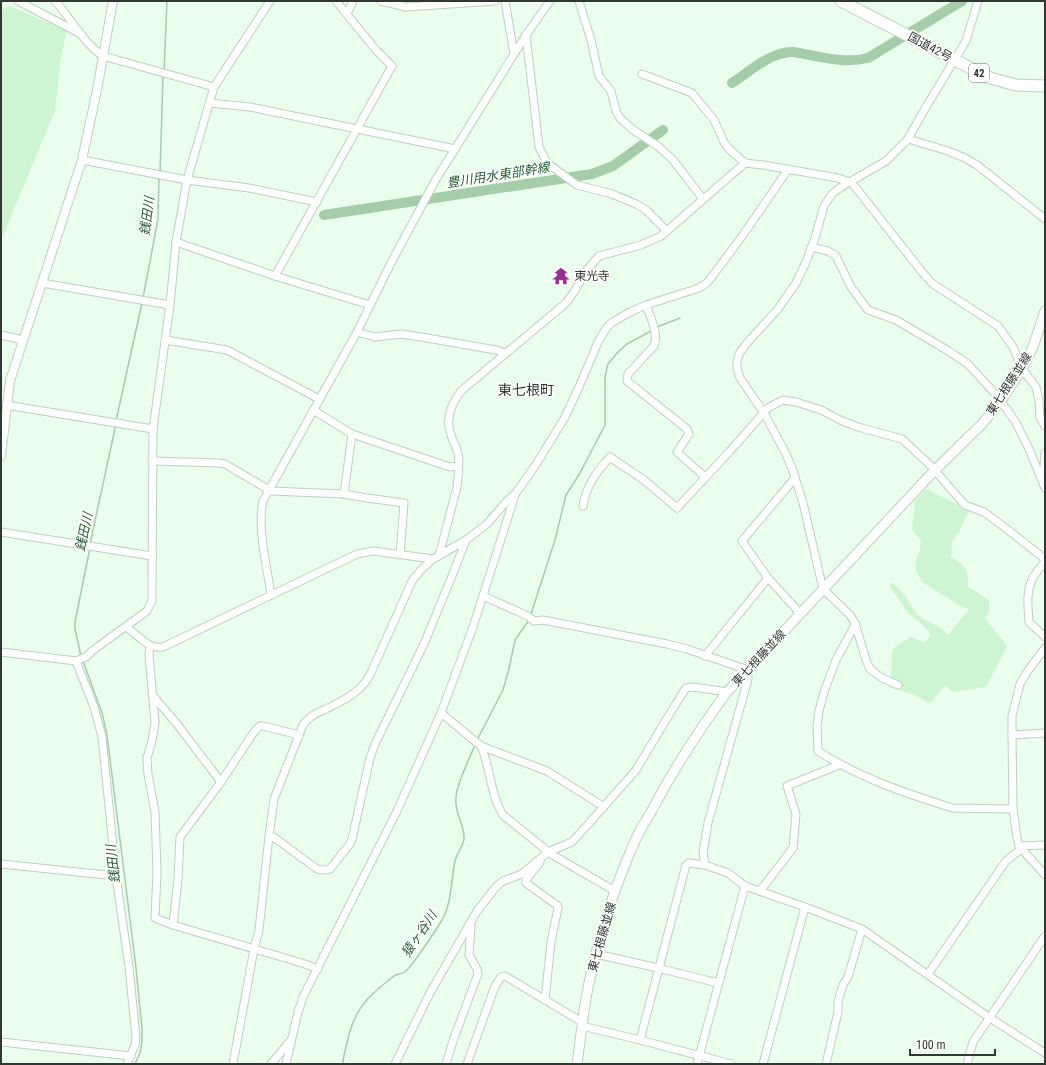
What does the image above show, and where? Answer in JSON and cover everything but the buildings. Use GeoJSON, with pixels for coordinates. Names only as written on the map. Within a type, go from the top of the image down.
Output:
{"type":"FeatureCollection","features":[{"type":"Feature","properties":{"kind":"highway","name":"国道42号"},"geometry":{"type":"LineString","coordinates":[[842,1],[990,78],[1016,85],[1045,86]]}},
{"type":"Feature","properties":{"kind":"main road","name":"東七根藤並線"},"geometry":{"type":"LineString","coordinates":[[578,1064],[582,1024],[589,983],[596,954],[615,892],[635,840],[662,791],[716,706],[727,692],[934,471],[982,424],[1001,401],[1022,369],[1033,347],[1043,325],[1045,311]]}},
{"type":"Feature","properties":{"kind":"street"},"geometry":{"type":"LineString","coordinates":[[18,1],[81,34]]}},
{"type":"Feature","properties":{"kind":"street"},"geometry":{"type":"LineString","coordinates":[[54,1],[66,13],[81,34],[98,53],[103,56],[158,70],[214,87]]}},
{"type":"Feature","properties":{"kind":"street"},"geometry":{"type":"LineString","coordinates":[[1,456],[10,381],[82,160],[98,90],[113,1]]}},
{"type":"Feature","properties":{"kind":"street"},"geometry":{"type":"LineString","coordinates":[[1,652],[76,661],[86,657],[147,611],[150,607],[152,600],[153,429],[170,305],[176,242],[187,180],[214,87],[270,1]]}},
{"type":"Feature","properties":{"kind":"street"},"geometry":{"type":"LineString","coordinates":[[275,276],[392,66],[376,50],[336,1]]}},
{"type":"Feature","properties":{"kind":"street"},"geometry":{"type":"LineString","coordinates":[[348,14],[353,1]]}},
{"type":"Feature","properties":{"kind":"street"},"geometry":{"type":"LineString","coordinates":[[381,1],[406,7],[495,1]]}},
{"type":"Feature","properties":{"kind":"street"},"geometry":{"type":"LineString","coordinates":[[505,1],[514,54]]}},
{"type":"Feature","properties":{"kind":"street"},"geometry":{"type":"LineString","coordinates":[[271,595],[261,526],[261,510],[263,501],[357,332],[435,181],[526,35],[550,1]]}},
{"type":"Feature","properties":{"kind":"street"},"geometry":{"type":"LineString","coordinates":[[579,1],[591,40],[599,76],[611,91],[616,111],[620,118],[673,160],[703,199]]}},
{"type":"Feature","properties":{"kind":"street"},"geometry":{"type":"LineString","coordinates":[[898,685],[882,678],[870,669],[855,625],[850,615],[823,589],[803,503],[795,478],[785,452],[764,413],[740,378],[737,368],[738,354],[782,303],[796,283],[806,262],[824,206],[832,194],[850,181],[886,161],[908,139],[968,34],[978,1]]}},
{"type":"Feature","properties":{"kind":"street"},"geometry":{"type":"LineString","coordinates":[[526,35],[540,148],[547,163],[578,185],[612,194],[636,204],[646,210],[667,231]]}},
{"type":"Feature","properties":{"kind":"street"},"geometry":{"type":"LineString","coordinates":[[642,74],[692,93],[714,120],[724,142],[729,149],[745,163],[850,181],[933,284],[998,326],[1013,347],[1022,369],[1036,386],[1045,426]]}},
{"type":"Feature","properties":{"kind":"street"},"geometry":{"type":"LineString","coordinates":[[209,103],[250,107],[455,149]]}},
{"type":"Feature","properties":{"kind":"street"},"geometry":{"type":"LineString","coordinates":[[908,139],[948,151],[977,165],[1045,219]]}},
{"type":"Feature","properties":{"kind":"street"},"geometry":{"type":"LineString","coordinates":[[82,160],[187,180],[249,188],[316,202]]}},
{"type":"Feature","properties":{"kind":"street"},"geometry":{"type":"LineString","coordinates":[[436,557],[456,487],[458,455],[449,427],[449,412],[454,400],[461,391],[566,303],[594,260],[599,256],[641,245],[655,239],[667,231],[745,163]]}},
{"type":"Feature","properties":{"kind":"street"},"geometry":{"type":"LineString","coordinates":[[286,1064],[298,1012],[304,995],[397,811],[441,713],[473,627],[516,493],[564,419],[599,340],[608,326],[630,312],[646,305],[699,288],[708,282],[743,235],[787,171],[790,170]]}},
{"type":"Feature","properties":{"kind":"street"},"geometry":{"type":"LineString","coordinates":[[176,242],[275,276],[370,305]]}},
{"type":"Feature","properties":{"kind":"street"},"geometry":{"type":"LineString","coordinates":[[811,247],[828,251],[836,256],[851,287],[868,310],[896,320],[948,350],[968,364],[1001,401],[1015,421],[1044,485]]}},
{"type":"Feature","properties":{"kind":"street"},"geometry":{"type":"LineString","coordinates":[[42,284],[170,305]]}},
{"type":"Feature","properties":{"kind":"street"},"geometry":{"type":"LineString","coordinates":[[646,305],[656,334],[656,340],[654,346],[628,374],[627,381],[687,429],[689,434],[677,452],[706,477]]}},
{"type":"Feature","properties":{"kind":"street"},"geometry":{"type":"LineString","coordinates":[[357,332],[375,337],[401,334],[496,350],[505,353]]}},
{"type":"Feature","properties":{"kind":"street"},"geometry":{"type":"LineString","coordinates":[[1,335],[23,340]]}},
{"type":"Feature","properties":{"kind":"street"},"geometry":{"type":"LineString","coordinates":[[165,340],[227,350],[319,399]]}},
{"type":"Feature","properties":{"kind":"street"},"geometry":{"type":"LineString","coordinates":[[583,506],[587,488],[610,457],[644,480],[677,508],[768,408],[783,400],[796,402],[821,410],[842,421],[858,427],[902,439],[930,465],[965,505],[984,512],[1045,560],[1032,579],[1028,595],[1029,622],[1045,637]]}},
{"type":"Feature","properties":{"kind":"street"},"geometry":{"type":"LineString","coordinates":[[6,405],[153,429]]}},
{"type":"Feature","properties":{"kind":"street"},"geometry":{"type":"LineString","coordinates":[[313,410],[352,434],[445,465],[455,467],[458,466]]}},
{"type":"Feature","properties":{"kind":"street"},"geometry":{"type":"LineString","coordinates":[[344,494],[352,434]]}},
{"type":"Feature","properties":{"kind":"street"},"geometry":{"type":"LineString","coordinates":[[1044,485],[1045,454]]}},
{"type":"Feature","properties":{"kind":"street"},"geometry":{"type":"LineString","coordinates":[[152,461],[225,464],[269,490],[344,494],[404,502],[400,555]]}},
{"type":"Feature","properties":{"kind":"street"},"geometry":{"type":"LineString","coordinates":[[795,478],[742,541],[768,578],[800,613]]}},
{"type":"Feature","properties":{"kind":"street"},"geometry":{"type":"LineString","coordinates":[[233,1064],[254,948],[259,930],[274,799],[303,725],[310,717],[353,694],[365,684],[412,581],[420,571],[436,557],[466,540],[488,524],[507,501],[516,493]]}},
{"type":"Feature","properties":{"kind":"street"},"geometry":{"type":"LineString","coordinates":[[1,532],[152,556]]}},
{"type":"Feature","properties":{"kind":"street"},"geometry":{"type":"LineString","coordinates":[[269,836],[279,841],[317,870],[330,869],[350,844],[356,826],[370,758],[375,744],[424,644],[466,540]]}},
{"type":"Feature","properties":{"kind":"street"},"geometry":{"type":"LineString","coordinates":[[126,627],[150,646],[158,648],[168,645],[357,554],[373,551],[400,555],[436,557]]}},
{"type":"Feature","properties":{"kind":"street"},"geometry":{"type":"LineString","coordinates":[[705,656],[768,578]]}},
{"type":"Feature","properties":{"kind":"street"},"geometry":{"type":"LineString","coordinates":[[483,596],[528,616],[534,621],[543,620],[668,644],[748,670],[748,679],[708,823],[703,852],[706,865]]}},
{"type":"Feature","properties":{"kind":"street"},"geometry":{"type":"LineString","coordinates":[[855,625],[836,660],[820,705],[817,726],[818,751],[839,765],[892,788],[953,808],[1013,809]]}},
{"type":"Feature","properties":{"kind":"street"},"geometry":{"type":"LineString","coordinates":[[150,646],[149,655],[155,723],[147,758],[148,774],[155,812],[157,872],[155,918],[173,925],[254,948],[318,969]]}},
{"type":"Feature","properties":{"kind":"street"},"geometry":{"type":"LineString","coordinates":[[1045,648],[1020,684],[1012,716],[1013,809],[1017,838],[1020,848],[1045,875]]}},
{"type":"Feature","properties":{"kind":"street"},"geometry":{"type":"LineString","coordinates":[[76,661],[94,707],[102,737],[116,876],[136,1037],[136,1045],[128,1064]]}},
{"type":"Feature","properties":{"kind":"street"},"geometry":{"type":"LineString","coordinates":[[394,1064],[430,993],[477,911],[496,887],[503,881],[522,874],[548,852],[572,842],[636,770],[684,690],[692,687],[727,692]]}},
{"type":"Feature","properties":{"kind":"street"},"geometry":{"type":"LineString","coordinates":[[153,696],[177,724],[221,782]]}},
{"type":"Feature","properties":{"kind":"street"},"geometry":{"type":"LineString","coordinates":[[441,713],[482,746],[547,771],[604,807]]}},
{"type":"Feature","properties":{"kind":"street"},"geometry":{"type":"LineString","coordinates":[[173,925],[178,880],[180,837],[221,782],[254,732],[260,726],[272,727],[299,735]]}},
{"type":"Feature","properties":{"kind":"street"},"geometry":{"type":"LineString","coordinates":[[1012,735],[1045,733]]}},
{"type":"Feature","properties":{"kind":"street"},"geometry":{"type":"LineString","coordinates":[[482,746],[501,811],[509,820],[548,852],[615,892]]}},
{"type":"Feature","properties":{"kind":"street"},"geometry":{"type":"LineString","coordinates":[[760,891],[792,848],[796,814],[787,786],[839,765]]}},
{"type":"Feature","properties":{"kind":"street"},"geometry":{"type":"LineString","coordinates":[[928,974],[1006,861],[1020,848],[1045,845]]}},
{"type":"Feature","properties":{"kind":"street"},"geometry":{"type":"LineString","coordinates":[[545,1000],[551,942],[558,906],[526,883],[526,880],[548,852]]}},
{"type":"Feature","properties":{"kind":"street"},"geometry":{"type":"LineString","coordinates":[[640,1040],[686,865],[689,863],[706,865],[728,873],[745,886],[862,929],[990,1018],[1045,1053]]}},
{"type":"Feature","properties":{"kind":"street"},"geometry":{"type":"LineString","coordinates":[[1,864],[116,876]]}},
{"type":"Feature","properties":{"kind":"street"},"geometry":{"type":"LineString","coordinates":[[697,1064],[745,886]]}},
{"type":"Feature","properties":{"kind":"street"},"geometry":{"type":"LineString","coordinates":[[763,1064],[805,907]]}},
{"type":"Feature","properties":{"kind":"street"},"geometry":{"type":"LineString","coordinates":[[446,1064],[478,974],[478,969],[468,955],[471,922]]}},
{"type":"Feature","properties":{"kind":"street"},"geometry":{"type":"LineString","coordinates":[[826,1064],[838,1012],[838,1001],[843,985],[848,977],[862,929]]}},
{"type":"Feature","properties":{"kind":"street"},"geometry":{"type":"LineString","coordinates":[[967,1064],[973,1042],[1045,936]]}},
{"type":"Feature","properties":{"kind":"street"},"geometry":{"type":"LineString","coordinates":[[596,954],[718,983]]}},
{"type":"Feature","properties":{"kind":"street"},"geometry":{"type":"LineString","coordinates":[[467,1064],[495,986],[502,977],[505,976],[582,1024],[731,1064]]}},
{"type":"Feature","properties":{"kind":"street"},"geometry":{"type":"LineString","coordinates":[[272,1064],[292,1038]]}},
{"type":"Feature","properties":{"kind":"street"},"geometry":{"type":"LineString","coordinates":[[1,1042],[131,1056]]}},
{"type":"Feature","properties":{"kind":"green space"},"geometry":{"type":"Polygon","coordinates":[[[10,6],[67,31],[61,57],[55,111],[1,240],[1,10],[10,6]]]}},
{"type":"Feature","properties":{"kind":"green space"},"geometry":{"type":"Polygon","coordinates":[[[926,489],[969,510],[959,532],[952,542],[951,557],[966,569],[968,576],[968,587],[989,600],[989,611],[985,618],[1007,646],[986,687],[953,692],[945,686],[930,703],[912,694],[889,687],[892,651],[897,645],[911,637],[924,642],[930,637],[930,633],[922,624],[909,614],[891,588],[890,584],[892,583],[905,595],[916,613],[942,629],[948,635],[969,609],[962,607],[922,582],[916,571],[916,560],[920,550],[921,541],[912,529],[915,501],[926,489]]]}},
{"type":"Feature","properties":{"kind":"waterway","name":"銭田川"},"geometry":{"type":"LineString","coordinates":[[164,71],[167,1]]}},
{"type":"Feature","properties":{"kind":"waterway","name":"豊川用水東部幹線"},"geometry":{"type":"LineString","coordinates":[[732,83],[760,63],[776,55],[784,53],[796,52],[832,59],[846,60],[868,58],[962,1]]}},
{"type":"Feature","properties":{"kind":"waterway","name":"銭田川"},"geometry":{"type":"LineString","coordinates":[[160,173],[163,75]]}},
{"type":"Feature","properties":{"kind":"waterway","name":"豊川用水東部幹線"},"geometry":{"type":"LineString","coordinates":[[324,215],[592,174],[613,166],[663,130]]}},
{"type":"Feature","properties":{"kind":"waterway","name":"銭田川"},"geometry":{"type":"LineString","coordinates":[[143,298],[158,219],[159,177]]}},
{"type":"Feature","properties":{"kind":"waterway","name":"銭田川"},"geometry":{"type":"LineString","coordinates":[[116,421],[142,303]]}},
{"type":"Feature","properties":{"kind":"waterway"},"geometry":{"type":"LineString","coordinates":[[657,327],[680,318]]}},
{"type":"Feature","properties":{"kind":"waterway"},"geometry":{"type":"LineString","coordinates":[[531,614],[555,540],[566,495],[580,473],[605,425],[605,377],[608,364],[627,344],[651,331]]}},
{"type":"Feature","properties":{"kind":"waterway","name":"銭田川"},"geometry":{"type":"LineString","coordinates":[[90,544],[116,424]]}},
{"type":"Feature","properties":{"kind":"waterway","name":"銭田川"},"geometry":{"type":"LineString","coordinates":[[81,656],[75,629],[75,622],[90,548]]}},
{"type":"Feature","properties":{"kind":"waterway","name":"猿ヶ谷川"},"geometry":{"type":"LineString","coordinates":[[478,738],[503,690],[515,640],[529,620]]}},
{"type":"Feature","properties":{"kind":"waterway","name":"銭田川"},"geometry":{"type":"LineString","coordinates":[[83,661],[102,713],[107,735],[136,968],[142,1029],[140,1053],[135,1064]]}},
{"type":"Feature","properties":{"kind":"waterway","name":"猿ヶ谷川"},"geometry":{"type":"LineString","coordinates":[[343,1064],[350,1031],[358,1012],[369,997],[394,976],[405,972],[409,968],[442,920],[448,906],[455,861],[464,839],[456,803],[457,793],[460,780],[474,747]]}},
{"type":"Feature","properties":{"kind":"place","name":"東光寺"},"geometry":{"type":"Point","coordinates":[561,276]}},
{"type":"Feature","properties":{"kind":"district","name":"東七根町"},"geometry":{"type":"Point","coordinates":[526,390]}}]}
